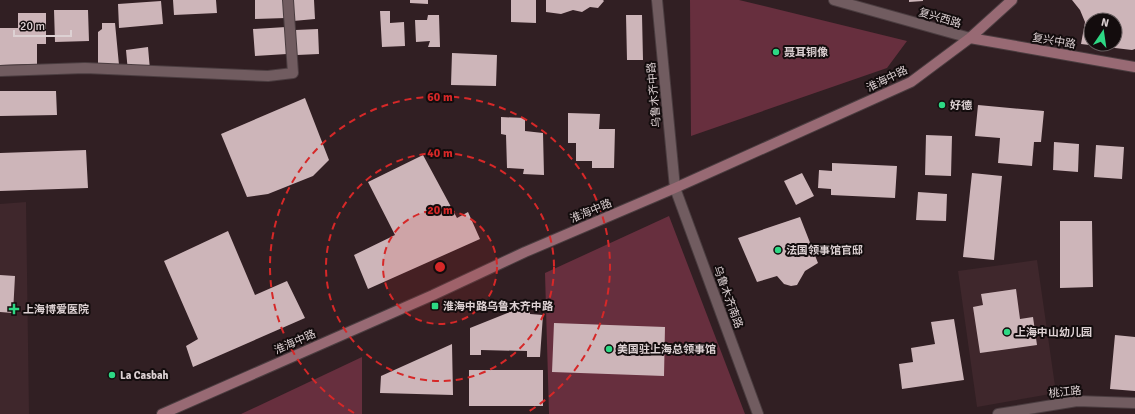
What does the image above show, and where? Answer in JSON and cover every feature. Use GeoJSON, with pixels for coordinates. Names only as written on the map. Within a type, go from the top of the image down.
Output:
{"type":"FeatureCollection","features":[{"type":"Feature","properties":{"kind":"main road","name":"淮海中路"},"geometry":{"type":"LineString","coordinates":[[162,414],[912,82],[970,38],[1012,0]]}},
{"type":"Feature","properties":{"kind":"main road","name":"复兴中路"},"geometry":{"type":"LineString","coordinates":[[970,38],[1135,67]]}},
{"type":"Feature","properties":{"kind":"street"},"geometry":{"type":"LineString","coordinates":[[0,71],[84,68],[268,76],[293,73],[288,0]]}},
{"type":"Feature","properties":{"kind":"street","name":"乌鲁木齐中路"},"geometry":{"type":"LineString","coordinates":[[658,0],[675,188]]}},
{"type":"Feature","properties":{"kind":"street","name":"复兴西路"},"geometry":{"type":"LineString","coordinates":[[834,0],[970,38]]}},
{"type":"Feature","properties":{"kind":"street","name":"乌鲁木齐南路"},"geometry":{"type":"LineString","coordinates":[[675,188],[758,414]]}},
{"type":"Feature","properties":{"kind":"street","name":"桃江路"},"geometry":{"type":"LineString","coordinates":[[998,414],[1076,401],[1135,403]]}},
{"type":"Feature","properties":{"kind":"shaded area"},"geometry":{"type":"Polygon","coordinates":[[[690,0],[739,0],[907,41],[887,68],[691,136],[690,0]]]}},
{"type":"Feature","properties":{"kind":"shaded area","name":"上海博爱医院"},"geometry":{"type":"Polygon","coordinates":[[[26,202],[29,414],[0,414],[0,204],[26,202]]]}},
{"type":"Feature","properties":{"kind":"shaded area"},"geometry":{"type":"Polygon","coordinates":[[[669,216],[745,414],[549,414],[545,273],[669,216]]]}},
{"type":"Feature","properties":{"kind":"shaded area","name":"上海中山幼儿园"},"geometry":{"type":"Polygon","coordinates":[[[1037,260],[1056,393],[977,407],[958,271],[1037,260]]]}},
{"type":"Feature","properties":{"kind":"shaded area"},"geometry":{"type":"Polygon","coordinates":[[[362,357],[362,414],[241,414],[362,357]]]}},
{"type":"Feature","properties":{"kind":"building"},"geometry":{"type":"Polygon","coordinates":[[[173,0],[216,0],[217,13],[174,15],[173,0]]]}},
{"type":"Feature","properties":{"kind":"building"},"geometry":{"type":"Polygon","coordinates":[[[255,0],[286,0],[286,18],[255,19],[255,0]]]}},
{"type":"Feature","properties":{"kind":"building"},"geometry":{"type":"Polygon","coordinates":[[[291,0],[314,0],[315,19],[293,21],[291,0]]]}},
{"type":"Feature","properties":{"kind":"building"},"geometry":{"type":"Polygon","coordinates":[[[410,0],[428,0],[428,4],[410,3],[410,0]]]}},
{"type":"Feature","properties":{"kind":"building"},"geometry":{"type":"Polygon","coordinates":[[[511,0],[536,0],[536,23],[511,22],[511,0]]]}},
{"type":"Feature","properties":{"kind":"building"},"geometry":{"type":"Polygon","coordinates":[[[546,0],[604,1],[598,8],[590,7],[582,12],[573,10],[561,14],[546,12],[546,0]]]}},
{"type":"Feature","properties":{"kind":"building"},"geometry":{"type":"Polygon","coordinates":[[[909,0],[923,0],[923,1],[909,2],[909,0]]]}},
{"type":"Feature","properties":{"kind":"building"},"geometry":{"type":"Polygon","coordinates":[[[1072,0],[1135,0],[1135,49],[1123,49],[1123,12],[1083,12],[1083,17],[1080,10],[1072,0]]]}},
{"type":"Feature","properties":{"kind":"building"},"geometry":{"type":"Polygon","coordinates":[[[161,1],[163,24],[119,28],[118,4],[161,1]]]}},
{"type":"Feature","properties":{"kind":"building"},"geometry":{"type":"Polygon","coordinates":[[[54,10],[88,10],[89,41],[55,42],[54,10]]]}},
{"type":"Feature","properties":{"kind":"building"},"geometry":{"type":"Polygon","coordinates":[[[380,11],[390,11],[390,23],[404,22],[405,46],[382,47],[380,11]]]}},
{"type":"Feature","properties":{"kind":"building"},"geometry":{"type":"Polygon","coordinates":[[[18,13],[46,13],[46,44],[37,44],[37,64],[0,65],[0,28],[18,28],[18,13]]]}},
{"type":"Feature","properties":{"kind":"building"},"geometry":{"type":"Polygon","coordinates":[[[428,15],[439,15],[440,47],[428,47],[430,41],[416,42],[415,20],[427,20],[428,15]]]}},
{"type":"Feature","properties":{"kind":"building"},"geometry":{"type":"Polygon","coordinates":[[[626,15],[642,15],[643,60],[627,60],[626,15]]]}},
{"type":"Feature","properties":{"kind":"building"},"geometry":{"type":"Polygon","coordinates":[[[102,23],[115,23],[119,65],[98,65],[98,32],[102,29],[102,23]]]}},
{"type":"Feature","properties":{"kind":"building"},"geometry":{"type":"Polygon","coordinates":[[[286,27],[287,54],[255,56],[253,29],[286,27]]]}},
{"type":"Feature","properties":{"kind":"building"},"geometry":{"type":"Polygon","coordinates":[[[318,29],[319,54],[297,55],[295,30],[318,29]]]}},
{"type":"Feature","properties":{"kind":"building"},"geometry":{"type":"Polygon","coordinates":[[[1083,33],[1083,44],[1081,44],[1083,33]]]}},
{"type":"Feature","properties":{"kind":"building"},"geometry":{"type":"Polygon","coordinates":[[[148,47],[150,70],[128,72],[126,50],[148,47]]]}},
{"type":"Feature","properties":{"kind":"building"},"geometry":{"type":"Polygon","coordinates":[[[452,53],[497,55],[496,86],[451,85],[452,53]]]}},
{"type":"Feature","properties":{"kind":"building"},"geometry":{"type":"Polygon","coordinates":[[[0,91],[56,91],[57,115],[0,116],[0,91]]]}},
{"type":"Feature","properties":{"kind":"building"},"geometry":{"type":"Polygon","coordinates":[[[305,98],[329,160],[313,176],[268,194],[247,197],[221,134],[305,98]]]}},
{"type":"Feature","properties":{"kind":"building"},"geometry":{"type":"Polygon","coordinates":[[[978,105],[1044,111],[1041,142],[1034,142],[1032,166],[998,163],[1000,138],[975,136],[978,105]]]}},
{"type":"Feature","properties":{"kind":"building"},"geometry":{"type":"Polygon","coordinates":[[[568,113],[600,114],[599,129],[615,129],[614,168],[592,168],[592,161],[576,161],[576,143],[568,143],[568,113]]]}},
{"type":"Feature","properties":{"kind":"building"},"geometry":{"type":"Polygon","coordinates":[[[501,117],[525,118],[525,131],[543,133],[544,175],[523,174],[524,169],[507,168],[506,135],[501,134],[501,117]]]}},
{"type":"Feature","properties":{"kind":"building"},"geometry":{"type":"Polygon","coordinates":[[[926,135],[952,136],[951,176],[925,175],[926,135]]]}},
{"type":"Feature","properties":{"kind":"building"},"geometry":{"type":"Polygon","coordinates":[[[1054,142],[1079,144],[1078,172],[1053,170],[1054,142]]]}},
{"type":"Feature","properties":{"kind":"building"},"geometry":{"type":"Polygon","coordinates":[[[1096,145],[1124,147],[1122,179],[1094,177],[1096,145]]]}},
{"type":"Feature","properties":{"kind":"building"},"geometry":{"type":"Polygon","coordinates":[[[86,150],[88,188],[0,191],[0,153],[86,150]]]}},
{"type":"Feature","properties":{"kind":"building"},"geometry":{"type":"Polygon","coordinates":[[[423,155],[457,218],[468,212],[480,239],[368,289],[354,255],[395,235],[368,182],[423,155]]]}},
{"type":"Feature","properties":{"kind":"building"},"geometry":{"type":"Polygon","coordinates":[[[832,163],[897,166],[895,198],[831,195],[831,189],[818,188],[819,170],[832,171],[832,163]]]}},
{"type":"Feature","properties":{"kind":"building"},"geometry":{"type":"Polygon","coordinates":[[[802,173],[814,196],[796,205],[784,181],[802,173]]]}},
{"type":"Feature","properties":{"kind":"building"},"geometry":{"type":"Polygon","coordinates":[[[972,173],[1002,176],[994,260],[963,257],[972,173]]]}},
{"type":"Feature","properties":{"kind":"building"},"geometry":{"type":"Polygon","coordinates":[[[918,192],[947,194],[946,221],[916,220],[918,192]]]}},
{"type":"Feature","properties":{"kind":"building","name":"法国领事馆官邸"},"geometry":{"type":"Polygon","coordinates":[[[800,217],[818,263],[805,271],[797,285],[791,286],[784,284],[777,276],[757,282],[738,238],[800,217]]]}},
{"type":"Feature","properties":{"kind":"building"},"geometry":{"type":"Polygon","coordinates":[[[1060,221],[1092,221],[1093,287],[1060,288],[1060,221]]]}},
{"type":"Feature","properties":{"kind":"building"},"geometry":{"type":"Polygon","coordinates":[[[228,231],[255,295],[287,281],[305,318],[193,367],[186,346],[198,339],[164,261],[228,231]]]}},
{"type":"Feature","properties":{"kind":"building"},"geometry":{"type":"Polygon","coordinates":[[[0,275],[15,276],[13,313],[0,312],[0,275]]]}},
{"type":"Feature","properties":{"kind":"building"},"geometry":{"type":"Polygon","coordinates":[[[1016,289],[1020,319],[1033,317],[1037,345],[980,353],[973,307],[983,305],[981,294],[1016,289]]]}},
{"type":"Feature","properties":{"kind":"building"},"geometry":{"type":"Polygon","coordinates":[[[530,304],[530,314],[543,315],[540,357],[527,357],[527,351],[481,350],[481,355],[470,355],[470,328],[530,304]]]}},
{"type":"Feature","properties":{"kind":"building"},"geometry":{"type":"Polygon","coordinates":[[[954,319],[964,380],[902,389],[899,364],[913,362],[911,348],[935,344],[931,322],[954,319]]]}},
{"type":"Feature","properties":{"kind":"building","name":"美国驻上海总领事馆"},"geometry":{"type":"Polygon","coordinates":[[[554,323],[665,327],[664,376],[552,372],[554,323]]]}},
{"type":"Feature","properties":{"kind":"building"},"geometry":{"type":"Polygon","coordinates":[[[1115,335],[1135,337],[1135,391],[1110,389],[1115,335]]]}},
{"type":"Feature","properties":{"kind":"building"},"geometry":{"type":"Polygon","coordinates":[[[452,344],[453,395],[380,393],[381,376],[452,344]]]}},
{"type":"Feature","properties":{"kind":"building"},"geometry":{"type":"Polygon","coordinates":[[[469,370],[543,370],[543,406],[469,406],[469,370]]]}},
{"type":"Feature","properties":{"kind":"place","name":"聂耳铜像"},"geometry":{"type":"Point","coordinates":[776,52]}},
{"type":"Feature","properties":{"kind":"place","name":"好德"},"geometry":{"type":"Point","coordinates":[942,105]}},
{"type":"Feature","properties":{"kind":"place","name":"法国领事馆官邸"},"geometry":{"type":"Point","coordinates":[778,250]}},
{"type":"Feature","properties":{"kind":"place","name":"淮海中路乌鲁木齐中路"},"geometry":{"type":"Point","coordinates":[435,306]}},
{"type":"Feature","properties":{"kind":"place","name":"上海博爱医院"},"geometry":{"type":"Point","coordinates":[14,309]}},
{"type":"Feature","properties":{"kind":"place","name":"上海中山幼儿园"},"geometry":{"type":"Point","coordinates":[1007,332]}},
{"type":"Feature","properties":{"kind":"place","name":"美国驻上海总领事馆"},"geometry":{"type":"Point","coordinates":[609,349]}},
{"type":"Feature","properties":{"kind":"place","name":"La Casbah"},"geometry":{"type":"Point","coordinates":[112,375]}}]}
